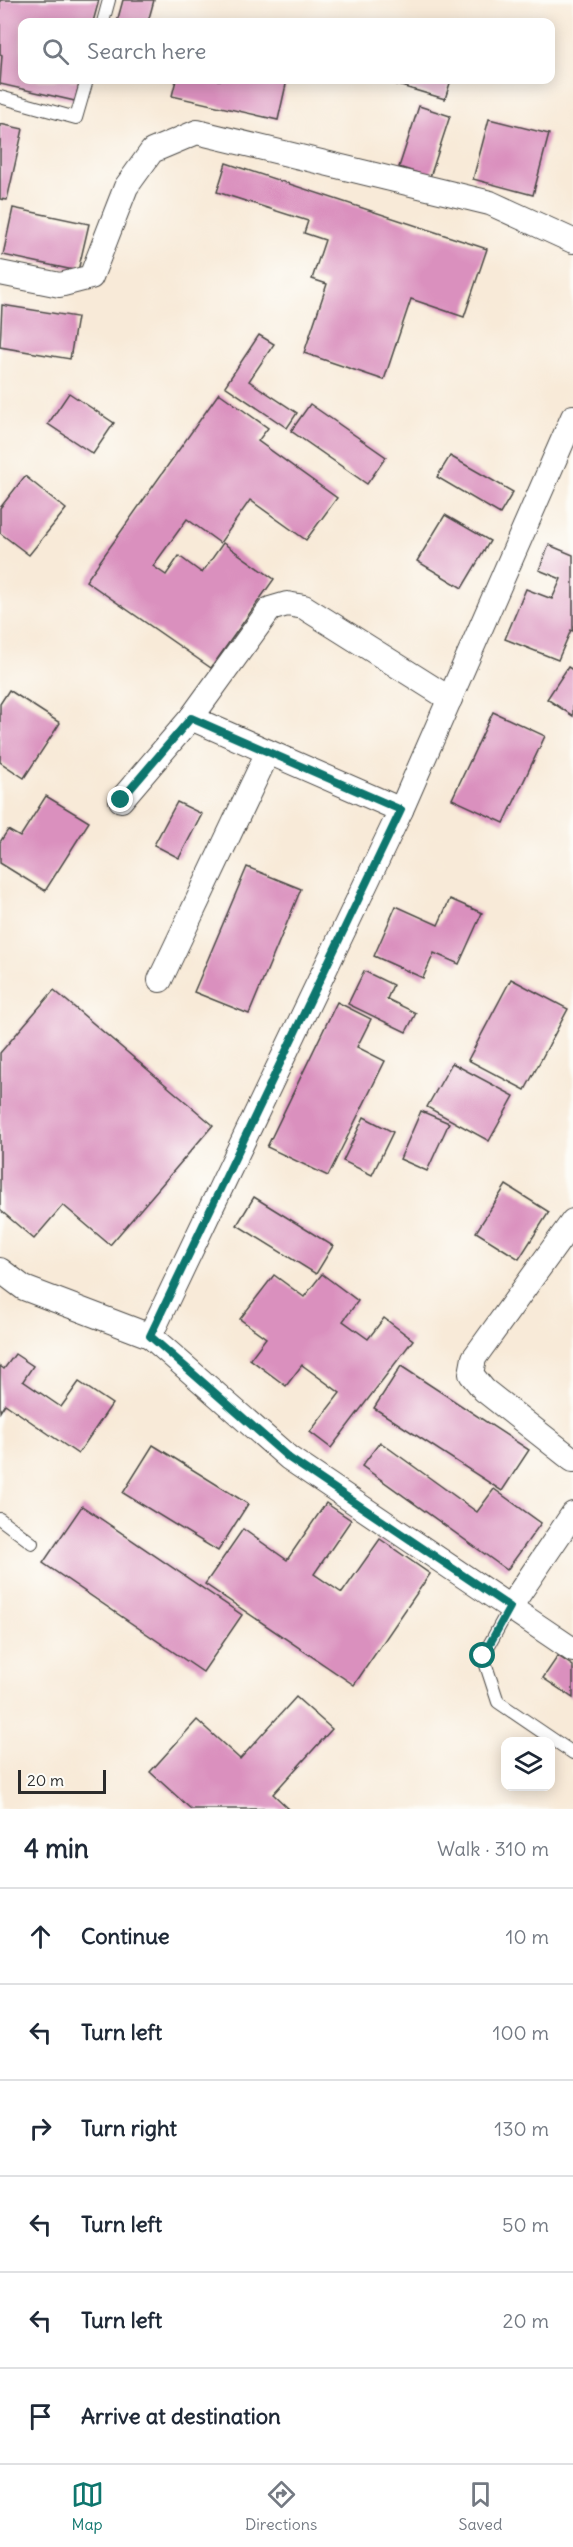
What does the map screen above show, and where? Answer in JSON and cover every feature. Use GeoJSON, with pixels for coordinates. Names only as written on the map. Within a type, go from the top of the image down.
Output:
{"type":"FeatureCollection","features":[{"type":"Feature","properties":{"kind":"street"},"geometry":{"type":"LineString","coordinates":[[0,273],[60,285],[91,277],[126,187],[152,151],[197,132],[490,202],[573,241]]}},
{"type":"Feature","properties":{"kind":"street"},"geometry":{"type":"LineString","coordinates":[[150,1336],[401,810],[573,417]]}},
{"type":"Feature","properties":{"kind":"street"},"geometry":{"type":"LineString","coordinates":[[121,800],[191,718],[270,609],[287,604],[304,607],[450,699]]}},
{"type":"Feature","properties":{"kind":"street"},"geometry":{"type":"LineString","coordinates":[[191,718],[401,810]]}},
{"type":"Feature","properties":{"kind":"street"},"geometry":{"type":"LineString","coordinates":[[160,980],[268,752]]}},
{"type":"Feature","properties":{"kind":"street"},"geometry":{"type":"LineString","coordinates":[[572,1455],[484,1390],[471,1374],[474,1358],[573,1221]]}},
{"type":"Feature","properties":{"kind":"street"},"geometry":{"type":"LineString","coordinates":[[0,1270],[24,1288],[150,1336],[289,1458],[573,1650]]}},
{"type":"Feature","properties":{"kind":"street"},"geometry":{"type":"LineString","coordinates":[[510,1607],[573,1514]]}},
{"type":"Feature","properties":{"kind":"lane"},"geometry":{"type":"LineString","coordinates":[[104,18],[109,0]]}},
{"type":"Feature","properties":{"kind":"lane"},"geometry":{"type":"LineString","coordinates":[[0,96],[76,118],[86,84]]}},
{"type":"Feature","properties":{"kind":"lane"},"geometry":{"type":"LineString","coordinates":[[0,1519],[32,1543]]}},
{"type":"Feature","properties":{"kind":"lane"},"geometry":{"type":"LineString","coordinates":[[510,1607],[483,1656],[498,1702],[573,1753]]}},
{"type":"Feature","properties":{"kind":"building"},"geometry":{"type":"Polygon","coordinates":[[[0,0],[99,0],[94,18],[18,18],[18,84],[79,84],[75,101],[0,84],[2,55],[0,54],[0,0]]]}},
{"type":"Feature","properties":{"kind":"building"},"geometry":{"type":"Polygon","coordinates":[[[123,0],[154,0],[149,18],[118,18],[123,0]]]}},
{"type":"Feature","properties":{"kind":"building"},"geometry":{"type":"Polygon","coordinates":[[[175,84],[286,84],[278,120],[172,96],[175,84]]]}},
{"type":"Feature","properties":{"kind":"building"},"geometry":{"type":"Polygon","coordinates":[[[394,84],[450,84],[445,99],[394,84]]]}},
{"type":"Feature","properties":{"kind":"building"},"geometry":{"type":"Polygon","coordinates":[[[419,106],[450,116],[430,177],[399,167],[419,106]]]}},
{"type":"Feature","properties":{"kind":"building"},"geometry":{"type":"Polygon","coordinates":[[[489,119],[549,134],[533,195],[473,179],[489,119]]]}},
{"type":"Feature","properties":{"kind":"building"},"geometry":{"type":"Polygon","coordinates":[[[0,124],[23,129],[7,200],[0,199],[0,124]]]}},
{"type":"Feature","properties":{"kind":"building"},"geometry":{"type":"Polygon","coordinates":[[[226,163],[487,249],[464,317],[411,299],[384,380],[304,353],[327,284],[312,279],[325,240],[304,233],[308,221],[217,192],[226,163]]]}},
{"type":"Feature","properties":{"kind":"building"},"geometry":{"type":"Polygon","coordinates":[[[13,208],[89,224],[78,271],[3,255],[13,208]]]}},
{"type":"Feature","properties":{"kind":"building"},"geometry":{"type":"Polygon","coordinates":[[[2,305],[77,317],[70,359],[0,347],[2,305]]]}},
{"type":"Feature","properties":{"kind":"building"},"geometry":{"type":"Polygon","coordinates":[[[259,335],[274,344],[249,381],[297,413],[287,428],[225,386],[259,335]]]}},
{"type":"Feature","properties":{"kind":"building"},"geometry":{"type":"Polygon","coordinates":[[[69,393],[114,423],[93,454],[48,424],[69,393]]]}},
{"type":"Feature","properties":{"kind":"building"},"geometry":{"type":"Polygon","coordinates":[[[219,393],[268,428],[258,441],[337,498],[306,540],[250,500],[220,543],[187,519],[153,566],[166,575],[179,556],[202,573],[223,543],[274,579],[211,668],[86,581],[219,393]]]}},
{"type":"Feature","properties":{"kind":"building"},"geometry":{"type":"Polygon","coordinates":[[[310,404],[386,457],[367,484],[291,431],[310,404]]]}},
{"type":"Feature","properties":{"kind":"building"},"geometry":{"type":"Polygon","coordinates":[[[450,456],[513,492],[500,514],[437,477],[450,456]]]}},
{"type":"Feature","properties":{"kind":"building"},"geometry":{"type":"Polygon","coordinates":[[[25,476],[66,509],[29,555],[0,533],[0,508],[25,476]]]}},
{"type":"Feature","properties":{"kind":"building"},"geometry":{"type":"Polygon","coordinates":[[[445,515],[490,541],[462,588],[417,561],[445,515]]]}},
{"type":"Feature","properties":{"kind":"building"},"geometry":{"type":"Polygon","coordinates":[[[549,545],[573,555],[573,631],[571,630],[558,660],[505,639],[526,589],[552,599],[561,579],[539,570],[549,545]]]}},
{"type":"Feature","properties":{"kind":"building"},"geometry":{"type":"Polygon","coordinates":[[[568,667],[573,670],[573,716],[547,699],[568,667]]]}},
{"type":"Feature","properties":{"kind":"building"},"geometry":{"type":"Polygon","coordinates":[[[9,690],[60,723],[24,778],[0,762],[0,704],[9,690]]]}},
{"type":"Feature","properties":{"kind":"building"},"geometry":{"type":"Polygon","coordinates":[[[493,712],[545,736],[504,823],[452,799],[493,712]]]}},
{"type":"Feature","properties":{"kind":"building"},"geometry":{"type":"Polygon","coordinates":[[[46,796],[89,822],[45,891],[0,863],[0,842],[8,830],[20,837],[46,796]]]}},
{"type":"Feature","properties":{"kind":"building"},"geometry":{"type":"Polygon","coordinates":[[[177,802],[202,814],[179,858],[154,845],[177,802]]]}},
{"type":"Feature","properties":{"kind":"building"},"geometry":{"type":"Polygon","coordinates":[[[247,867],[301,889],[249,1014],[194,992],[247,867]]]}},
{"type":"Feature","properties":{"kind":"building"},"geometry":{"type":"Polygon","coordinates":[[[450,899],[482,913],[459,964],[434,953],[423,978],[374,956],[396,906],[438,925],[450,899]]]}},
{"type":"Feature","properties":{"kind":"building"},"geometry":{"type":"Polygon","coordinates":[[[364,971],[393,985],[387,999],[416,1013],[406,1032],[348,1004],[364,971]]]}},
{"type":"Feature","properties":{"kind":"building"},"geometry":{"type":"Polygon","coordinates":[[[511,979],[568,1009],[525,1090],[468,1060],[511,979]]]}},
{"type":"Feature","properties":{"kind":"building"},"geometry":{"type":"Polygon","coordinates":[[[54,990],[213,1125],[110,1245],[63,1205],[34,1239],[0,1210],[0,1053],[54,990]]]}},
{"type":"Feature","properties":{"kind":"building"},"geometry":{"type":"Polygon","coordinates":[[[337,1002],[371,1019],[357,1047],[385,1061],[328,1176],[267,1147],[337,1002]]]}},
{"type":"Feature","properties":{"kind":"building"},"geometry":{"type":"Polygon","coordinates":[[[452,1063],[514,1096],[489,1141],[427,1107],[452,1063]]]}},
{"type":"Feature","properties":{"kind":"building"},"geometry":{"type":"Polygon","coordinates":[[[421,1111],[449,1123],[427,1171],[400,1159],[421,1111]]]}},
{"type":"Feature","properties":{"kind":"building"},"geometry":{"type":"Polygon","coordinates":[[[364,1117],[393,1132],[372,1175],[343,1161],[364,1117]]]}},
{"type":"Feature","properties":{"kind":"building"},"geometry":{"type":"Polygon","coordinates":[[[506,1185],[549,1212],[519,1259],[476,1232],[506,1185]]]}},
{"type":"Feature","properties":{"kind":"building"},"geometry":{"type":"Polygon","coordinates":[[[254,1197],[333,1246],[316,1274],[237,1225],[254,1197]]]}},
{"type":"Feature","properties":{"kind":"building"},"geometry":{"type":"Polygon","coordinates":[[[322,1274],[358,1301],[343,1321],[368,1339],[384,1318],[413,1340],[331,1448],[310,1432],[340,1393],[302,1365],[286,1386],[250,1359],[266,1338],[240,1319],[274,1275],[304,1297],[322,1274]]]}},
{"type":"Feature","properties":{"kind":"building"},"geometry":{"type":"Polygon","coordinates":[[[15,1354],[33,1366],[23,1381],[61,1407],[79,1382],[112,1404],[78,1454],[5,1404],[0,1412],[0,1366],[4,1369],[15,1354]]]}},
{"type":"Feature","properties":{"kind":"building"},"geometry":{"type":"Polygon","coordinates":[[[401,1366],[529,1450],[502,1491],[374,1408],[401,1366]]]}},
{"type":"Feature","properties":{"kind":"building"},"geometry":{"type":"Polygon","coordinates":[[[380,1442],[477,1512],[494,1489],[541,1523],[507,1570],[362,1466],[380,1442]]]}},
{"type":"Feature","properties":{"kind":"building"},"geometry":{"type":"Polygon","coordinates":[[[153,1445],[248,1504],[218,1551],[123,1493],[153,1445]]]}},
{"type":"Feature","properties":{"kind":"building"},"geometry":{"type":"Polygon","coordinates":[[[326,1503],[351,1520],[314,1574],[342,1593],[380,1539],[430,1574],[354,1685],[205,1584],[243,1529],[287,1560],[326,1503]]]}},
{"type":"Feature","properties":{"kind":"building"},"geometry":{"type":"Polygon","coordinates":[[[82,1506],[242,1615],[203,1672],[43,1563],[82,1506]]]}},
{"type":"Feature","properties":{"kind":"building"},"geometry":{"type":"Polygon","coordinates":[[[558,1656],[573,1666],[573,1698],[543,1678],[558,1656]]]}},
{"type":"Feature","properties":{"kind":"building"},"geometry":{"type":"Polygon","coordinates":[[[296,1697],[332,1729],[273,1794],[289,1809],[191,1809],[150,1772],[197,1720],[240,1759],[296,1697]]]}},
{"type":"Feature","properties":{"kind":"route"},"geometry":{"type":"LineString","coordinates":[[121,800],[191,718],[401,810],[150,1336],[289,1458],[510,1607],[483,1656]]}}]}
